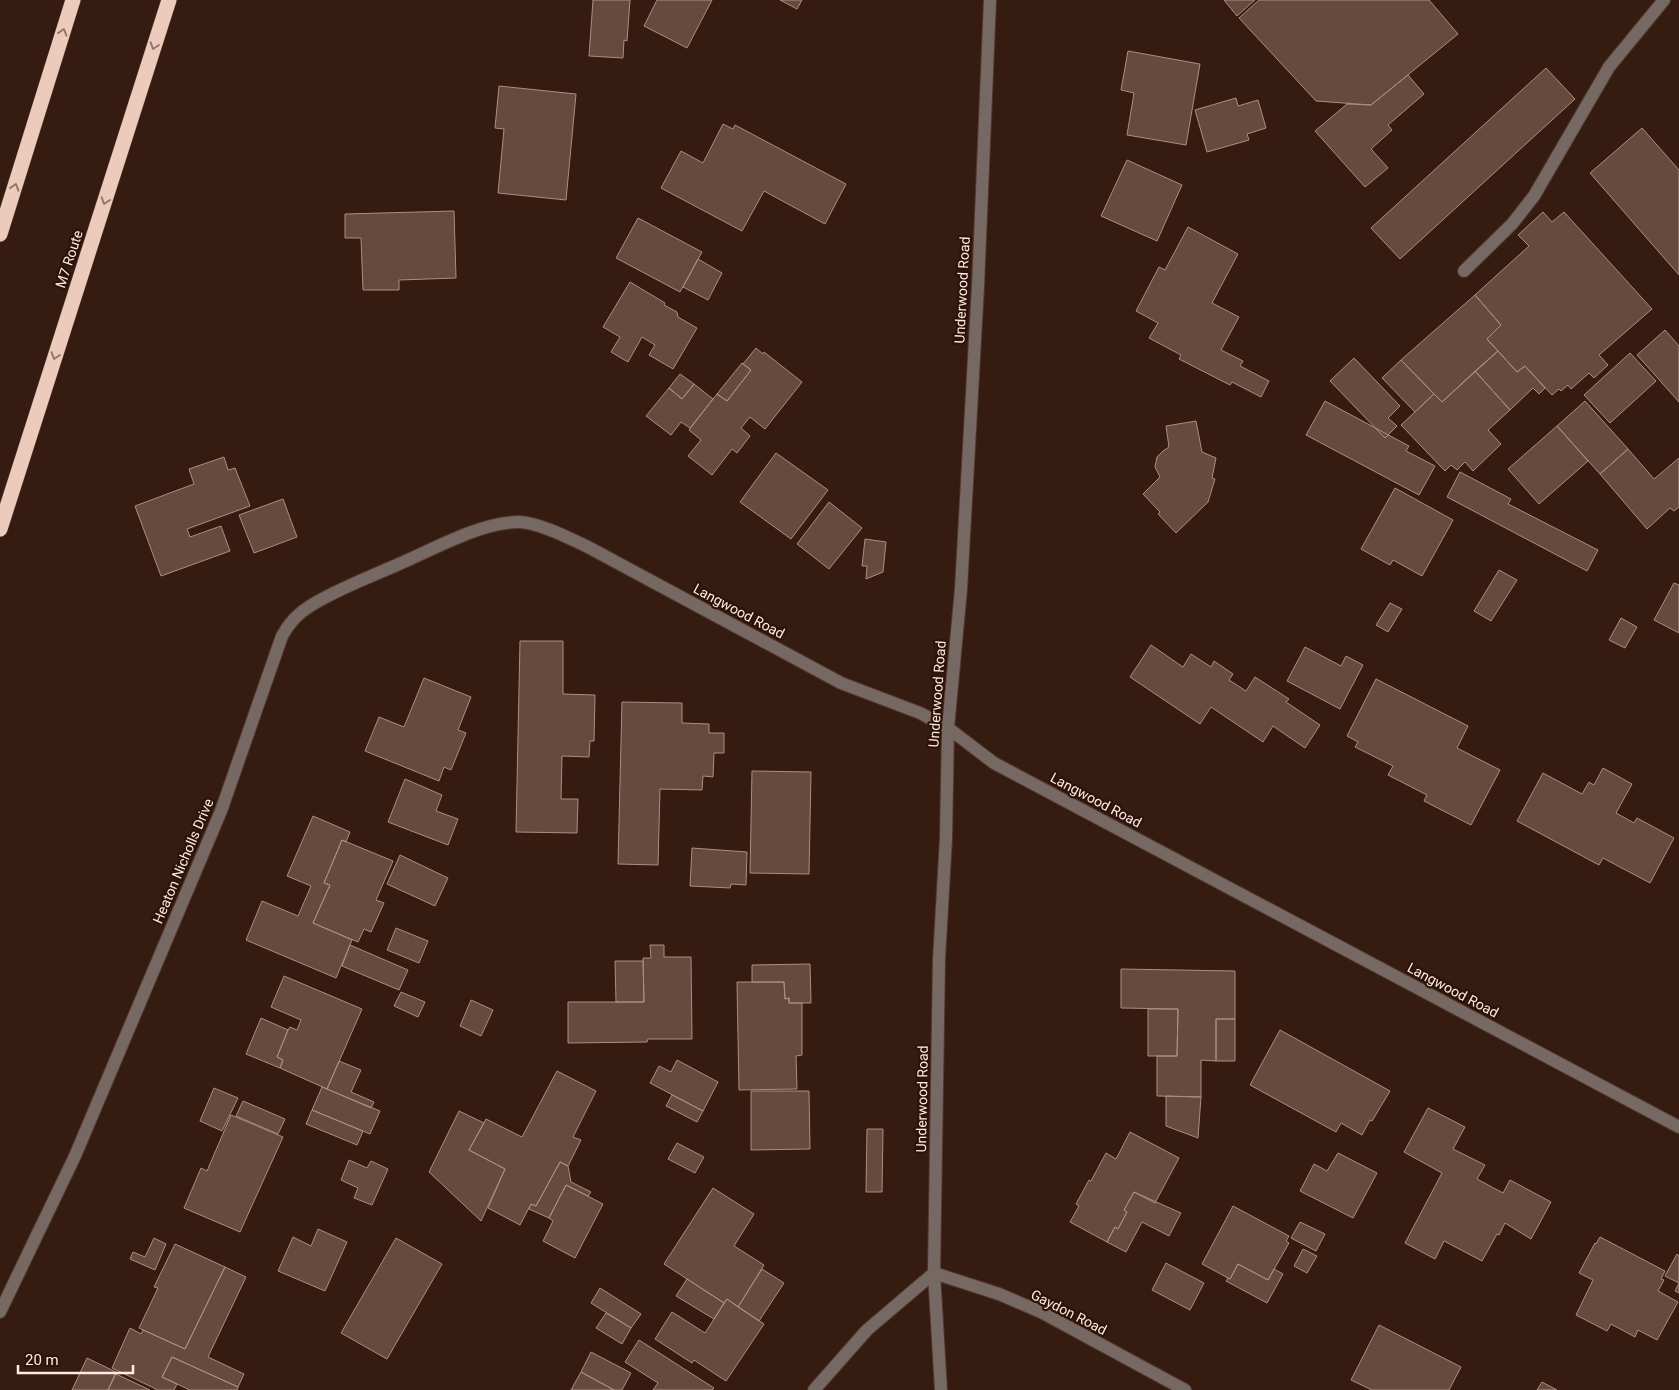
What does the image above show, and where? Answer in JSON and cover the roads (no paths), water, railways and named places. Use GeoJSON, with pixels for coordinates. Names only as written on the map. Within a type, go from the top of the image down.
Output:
{"type":"FeatureCollection","features":[{"type":"Feature","properties":{"kind":"highway"},"geometry":{"type":"LineString","coordinates":[[0,234],[73,0]]}},
{"type":"Feature","properties":{"kind":"highway","name":"M7 Route"},"geometry":{"type":"LineString","coordinates":[[0,529],[169,0]]}},
{"type":"Feature","properties":{"kind":"street","name":"Underwood Road"},"geometry":{"type":"LineString","coordinates":[[941,1390],[934,1273],[940,959],[946,838],[948,728],[961,589],[978,276],[990,0]]}},
{"type":"Feature","properties":{"kind":"street"},"geometry":{"type":"LineString","coordinates":[[1464,271],[1512,224],[1534,196],[1609,67],[1660,5]]}},
{"type":"Feature","properties":{"kind":"street","name":"Langwood Road"},"geometry":{"type":"LineString","coordinates":[[492,525],[519,522],[553,531],[588,547],[841,683],[920,713],[948,728],[994,763],[1679,1127]]}},
{"type":"Feature","properties":{"kind":"street","name":"Heaton Nicholls Drive"},"geometry":{"type":"LineString","coordinates":[[0,1312],[75,1156],[221,811],[282,636],[290,621],[309,606],[341,590],[492,525]]}},
{"type":"Feature","properties":{"kind":"street"},"geometry":{"type":"LineString","coordinates":[[814,1390],[867,1330],[934,1273]]}},
{"type":"Feature","properties":{"kind":"street","name":"Gaydon Road"},"geometry":{"type":"LineString","coordinates":[[934,1273],[999,1294],[1041,1312],[1185,1390]]}}]}
